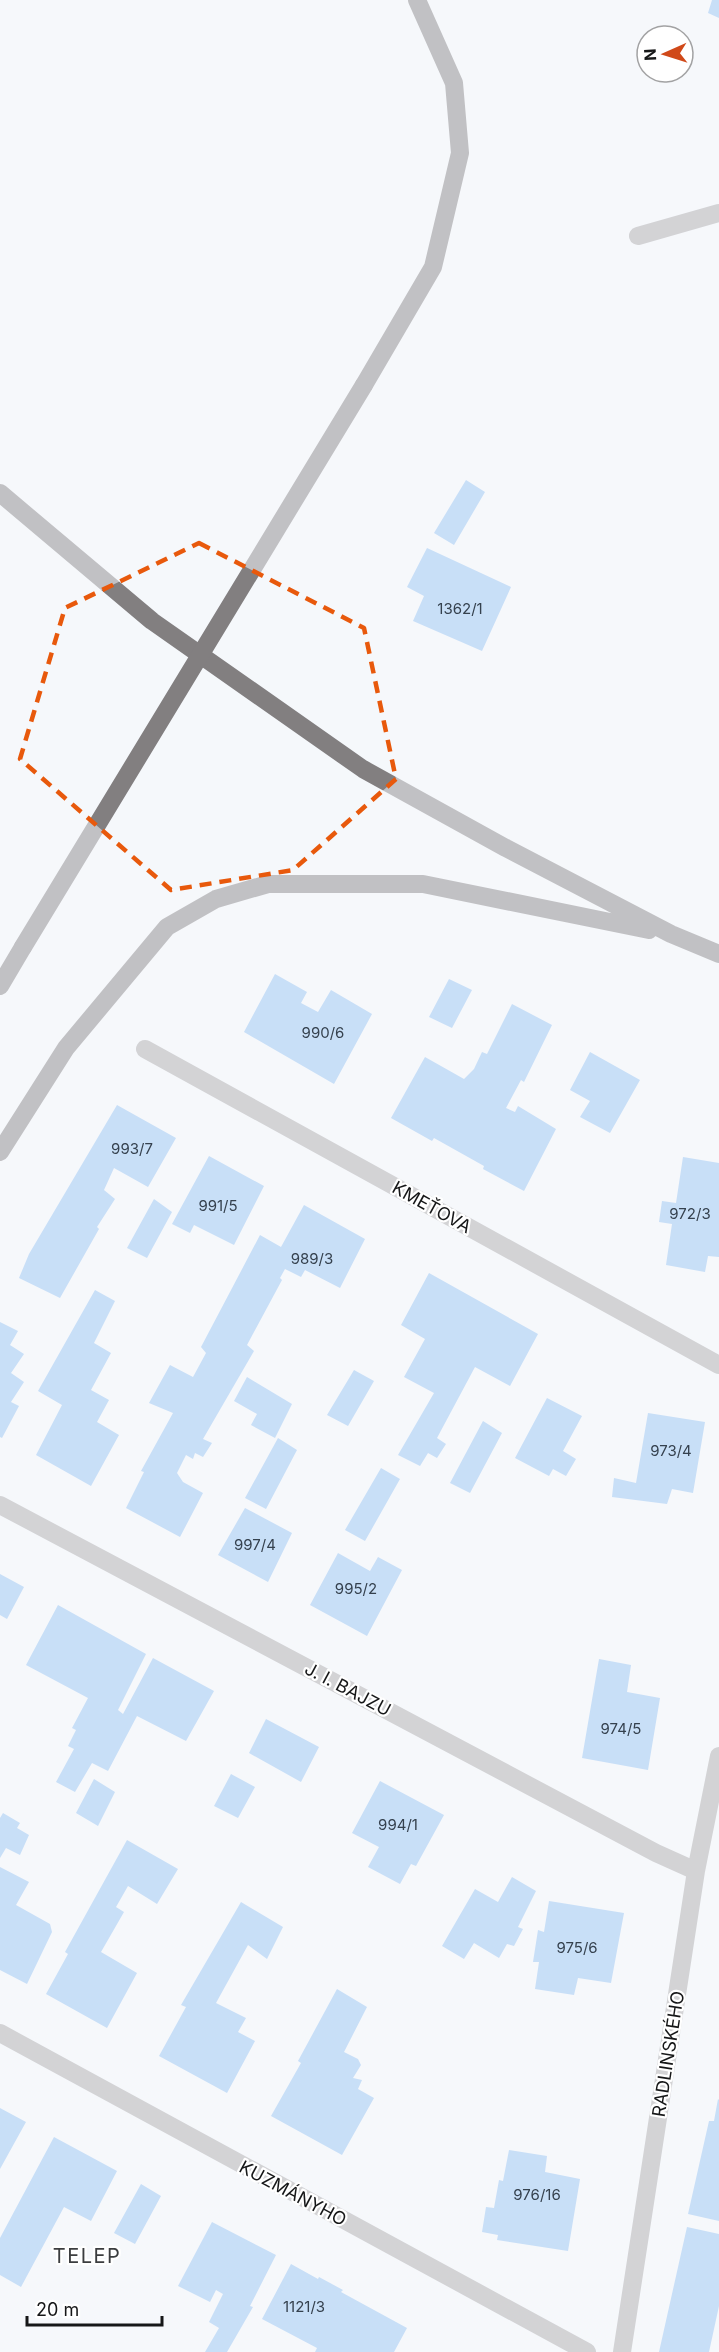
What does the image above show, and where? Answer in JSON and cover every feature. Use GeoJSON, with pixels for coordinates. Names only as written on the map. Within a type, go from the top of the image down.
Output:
{"type":"FeatureCollection","features":[{"type":"Feature","properties":{"kind":"main road"},"geometry":{"type":"LineString","coordinates":[[0,986],[433,267],[460,153],[454,83],[417,0]]}},
{"type":"Feature","properties":{"kind":"main road"},"geometry":{"type":"LineString","coordinates":[[0,493],[152,621],[363,769],[506,848],[671,934],[719,954]]}},
{"type":"Feature","properties":{"kind":"main road"},"geometry":{"type":"LineString","coordinates":[[0,1152],[66,1048],[167,927],[216,898],[268,884],[423,884],[671,934]]}},
{"type":"Feature","properties":{"kind":"street"},"geometry":{"type":"LineString","coordinates":[[638,236],[719,213]]}},
{"type":"Feature","properties":{"kind":"street","name":"KMEŤOVA"},"geometry":{"type":"LineString","coordinates":[[145,1048],[719,1365]]}},
{"type":"Feature","properties":{"kind":"street","name":"J. I. BAJZU"},"geometry":{"type":"LineString","coordinates":[[0,1504],[656,1853],[696,1871]]}},
{"type":"Feature","properties":{"kind":"street","name":"RADLINSKÉHO"},"geometry":{"type":"LineString","coordinates":[[622,2352],[696,1871],[719,1756]]}},
{"type":"Feature","properties":{"kind":"street","name":"KUZMÁNYHO"},"geometry":{"type":"LineString","coordinates":[[0,2033],[587,2352]]}},
{"type":"Feature","properties":{"kind":"highlighted area"},"geometry":{"type":"Polygon","coordinates":[[[199,543],[364,628],[396,779],[293,870],[171,890],[20,759],[65,608],[199,543]]]}},
{"type":"Feature","properties":{"kind":"building"},"geometry":{"type":"Polygon","coordinates":[[[712,0],[719,0],[719,18],[708,13],[712,0]]]}},
{"type":"Feature","properties":{"kind":"building"},"geometry":{"type":"Polygon","coordinates":[[[466,480],[485,492],[454,545],[434,533],[466,480]]]}},
{"type":"Feature","properties":{"kind":"building"},"geometry":{"type":"Polygon","coordinates":[[[427,548],[511,587],[482,651],[413,621],[424,596],[407,587],[427,548]]]}},
{"type":"Feature","properties":{"kind":"building"},"geometry":{"type":"Polygon","coordinates":[[[275,974],[307,992],[301,1003],[318,1012],[331,990],[372,1014],[334,1084],[244,1032],[275,974]]]}},
{"type":"Feature","properties":{"kind":"building"},"geometry":{"type":"Polygon","coordinates":[[[449,979],[472,990],[452,1028],[429,1017],[449,979]]]}},
{"type":"Feature","properties":{"kind":"building"},"geometry":{"type":"Polygon","coordinates":[[[512,1004],[552,1025],[524,1082],[521,1080],[506,1108],[515,1112],[518,1106],[556,1129],[524,1191],[483,1169],[484,1166],[434,1138],[432,1141],[391,1118],[425,1057],[464,1079],[474,1069],[482,1052],[487,1054],[512,1004]]]}},
{"type":"Feature","properties":{"kind":"building"},"geometry":{"type":"Polygon","coordinates":[[[590,1052],[640,1080],[610,1133],[580,1117],[590,1101],[570,1090],[590,1052]]]}},
{"type":"Feature","properties":{"kind":"building"},"geometry":{"type":"Polygon","coordinates":[[[117,1105],[176,1138],[148,1187],[114,1168],[104,1190],[115,1199],[97,1227],[99,1229],[60,1298],[19,1278],[29,1254],[117,1105]]]}},
{"type":"Feature","properties":{"kind":"building"},"geometry":{"type":"Polygon","coordinates":[[[209,1156],[264,1186],[234,1245],[194,1225],[190,1233],[172,1224],[209,1156]]]}},
{"type":"Feature","properties":{"kind":"building"},"geometry":{"type":"Polygon","coordinates":[[[683,1157],[719,1163],[719,1257],[708,1256],[705,1272],[666,1265],[672,1224],[659,1222],[662,1201],[676,1203],[683,1157]]]}},
{"type":"Feature","properties":{"kind":"building"},"geometry":{"type":"Polygon","coordinates":[[[154,1199],[172,1212],[147,1258],[127,1248],[154,1199]]]}},
{"type":"Feature","properties":{"kind":"building"},"geometry":{"type":"Polygon","coordinates":[[[304,1205],[365,1239],[340,1288],[305,1270],[301,1277],[285,1269],[280,1278],[282,1280],[247,1345],[254,1351],[203,1439],[212,1443],[203,1457],[195,1453],[193,1459],[186,1455],[177,1473],[183,1482],[203,1493],[180,1537],[126,1508],[144,1472],[141,1471],[173,1413],[149,1403],[170,1365],[193,1377],[206,1353],[201,1347],[260,1235],[281,1247],[304,1205]]]}},
{"type":"Feature","properties":{"kind":"building"},"geometry":{"type":"Polygon","coordinates":[[[429,1273],[538,1334],[510,1386],[475,1367],[437,1438],[446,1444],[437,1458],[428,1453],[420,1466],[398,1455],[434,1393],[404,1377],[425,1339],[401,1325],[429,1273]]]}},
{"type":"Feature","properties":{"kind":"building"},"geometry":{"type":"Polygon","coordinates":[[[95,1290],[115,1301],[94,1343],[111,1353],[91,1390],[109,1400],[97,1422],[119,1435],[91,1486],[36,1455],[62,1405],[38,1391],[95,1290]]]}},
{"type":"Feature","properties":{"kind":"building"},"geometry":{"type":"Polygon","coordinates":[[[0,1322],[18,1331],[10,1345],[24,1354],[11,1373],[24,1382],[11,1402],[19,1406],[2,1438],[0,1437],[0,1322]]]}},
{"type":"Feature","properties":{"kind":"building"},"geometry":{"type":"Polygon","coordinates":[[[354,1370],[374,1381],[348,1426],[327,1415],[354,1370]]]}},
{"type":"Feature","properties":{"kind":"building"},"geometry":{"type":"Polygon","coordinates":[[[247,1377],[292,1404],[275,1438],[251,1425],[257,1414],[234,1401],[247,1377]]]}},
{"type":"Feature","properties":{"kind":"building"},"geometry":{"type":"Polygon","coordinates":[[[547,1398],[582,1416],[563,1451],[576,1459],[566,1476],[553,1469],[549,1476],[515,1458],[547,1398]]]}},
{"type":"Feature","properties":{"kind":"building"},"geometry":{"type":"Polygon","coordinates":[[[648,1413],[705,1422],[693,1493],[672,1489],[667,1504],[612,1497],[614,1478],[636,1483],[648,1413]]]}},
{"type":"Feature","properties":{"kind":"building"},"geometry":{"type":"Polygon","coordinates":[[[483,1421],[502,1433],[470,1493],[450,1483],[483,1421]]]}},
{"type":"Feature","properties":{"kind":"building"},"geometry":{"type":"Polygon","coordinates":[[[278,1438],[297,1450],[266,1509],[245,1498],[278,1438]]]}},
{"type":"Feature","properties":{"kind":"building"},"geometry":{"type":"Polygon","coordinates":[[[381,1468],[400,1479],[365,1541],[345,1530],[381,1468]]]}},
{"type":"Feature","properties":{"kind":"building"},"geometry":{"type":"Polygon","coordinates":[[[245,1508],[292,1533],[268,1582],[218,1555],[245,1508]]]}},
{"type":"Feature","properties":{"kind":"building"},"geometry":{"type":"Polygon","coordinates":[[[338,1553],[370,1571],[378,1557],[402,1570],[367,1636],[310,1605],[338,1553]]]}},
{"type":"Feature","properties":{"kind":"building"},"geometry":{"type":"Polygon","coordinates":[[[0,1574],[24,1587],[7,1619],[0,1615],[0,1574]]]}},
{"type":"Feature","properties":{"kind":"building"},"geometry":{"type":"Polygon","coordinates":[[[58,1605],[146,1654],[118,1710],[123,1714],[153,1658],[214,1691],[186,1741],[137,1716],[108,1771],[92,1763],[75,1792],[56,1782],[74,1749],[68,1746],[76,1730],[72,1728],[88,1698],[26,1665],[58,1605]]]}},
{"type":"Feature","properties":{"kind":"building"},"geometry":{"type":"Polygon","coordinates":[[[599,1659],[631,1665],[627,1692],[660,1698],[648,1770],[582,1758],[599,1659]]]}},
{"type":"Feature","properties":{"kind":"building"},"geometry":{"type":"Polygon","coordinates":[[[266,1719],[319,1747],[301,1782],[249,1753],[266,1719]]]}},
{"type":"Feature","properties":{"kind":"building"},"geometry":{"type":"Polygon","coordinates":[[[231,1774],[255,1787],[238,1818],[214,1806],[231,1774]]]}},
{"type":"Feature","properties":{"kind":"building"},"geometry":{"type":"Polygon","coordinates":[[[94,1779],[115,1792],[98,1826],[76,1813],[94,1779]]]}},
{"type":"Feature","properties":{"kind":"building"},"geometry":{"type":"Polygon","coordinates":[[[380,1781],[444,1815],[416,1866],[411,1864],[400,1884],[368,1867],[379,1847],[352,1833],[380,1781]]]}},
{"type":"Feature","properties":{"kind":"building"},"geometry":{"type":"Polygon","coordinates":[[[3,1813],[20,1823],[17,1828],[29,1835],[20,1855],[6,1848],[0,1858],[0,1818],[3,1813]]]}},
{"type":"Feature","properties":{"kind":"building"},"geometry":{"type":"Polygon","coordinates":[[[127,1840],[178,1869],[157,1904],[128,1886],[116,1907],[124,1912],[101,1952],[137,1973],[107,2028],[46,1994],[68,1954],[65,1952],[127,1840]]]}},
{"type":"Feature","properties":{"kind":"building"},"geometry":{"type":"Polygon","coordinates":[[[0,1867],[29,1882],[16,1905],[50,1924],[52,1932],[27,1984],[0,1970],[0,1867]]]}},
{"type":"Feature","properties":{"kind":"building"},"geometry":{"type":"Polygon","coordinates":[[[512,1877],[536,1891],[518,1927],[523,1929],[514,1946],[507,1944],[499,1958],[474,1943],[464,1959],[442,1946],[475,1889],[498,1902],[512,1877]]]}},
{"type":"Feature","properties":{"kind":"building"},"geometry":{"type":"Polygon","coordinates":[[[549,1901],[624,1913],[611,1983],[578,1978],[574,1995],[535,1989],[539,1962],[533,1962],[538,1930],[544,1932],[549,1901]]]}},
{"type":"Feature","properties":{"kind":"building"},"geometry":{"type":"Polygon","coordinates":[[[241,1902],[283,1927],[267,1959],[248,1945],[216,2003],[246,2018],[238,2032],[255,2041],[227,2093],[159,2056],[186,2007],[181,2005],[241,1902]]]}},
{"type":"Feature","properties":{"kind":"building"},"geometry":{"type":"Polygon","coordinates":[[[337,1989],[367,2007],[344,2052],[358,2059],[361,2065],[353,2078],[362,2080],[358,2089],[374,2098],[342,2155],[271,2116],[301,2063],[298,2061],[337,1989]]]}},
{"type":"Feature","properties":{"kind":"building"},"geometry":{"type":"Polygon","coordinates":[[[718,2099],[719,2221],[688,2214],[709,2121],[714,2121],[718,2099]]]}},
{"type":"Feature","properties":{"kind":"building"},"geometry":{"type":"Polygon","coordinates":[[[0,2108],[26,2122],[0,2169],[0,2108]]]}},
{"type":"Feature","properties":{"kind":"building"},"geometry":{"type":"Polygon","coordinates":[[[54,2137],[117,2171],[91,2221],[64,2207],[21,2287],[0,2275],[0,2238],[54,2137]]]}},
{"type":"Feature","properties":{"kind":"building"},"geometry":{"type":"Polygon","coordinates":[[[509,2150],[547,2156],[545,2172],[580,2179],[568,2251],[497,2240],[498,2235],[482,2232],[486,2207],[494,2208],[499,2180],[503,2181],[509,2150]]]}},
{"type":"Feature","properties":{"kind":"building"},"geometry":{"type":"Polygon","coordinates":[[[141,2184],[161,2196],[135,2244],[114,2233],[141,2184]]]}},
{"type":"Feature","properties":{"kind":"building"},"geometry":{"type":"Polygon","coordinates":[[[212,2222],[276,2255],[250,2306],[253,2307],[227,2352],[205,2352],[219,2328],[209,2322],[223,2294],[216,2290],[210,2302],[178,2286],[212,2222]]]}},
{"type":"Feature","properties":{"kind":"building"},"geometry":{"type":"Polygon","coordinates":[[[687,2227],[719,2234],[719,2306],[709,2352],[659,2352],[687,2227]]]}},
{"type":"Feature","properties":{"kind":"building"},"geometry":{"type":"Polygon","coordinates":[[[291,2264],[343,2290],[341,2292],[407,2328],[394,2352],[315,2352],[317,2348],[262,2319],[291,2264]]]}},
{"type":"Feature","properties":{"kind":"district","name":"TELEP"},"geometry":{"type":"Point","coordinates":[87,2256]}}]}
